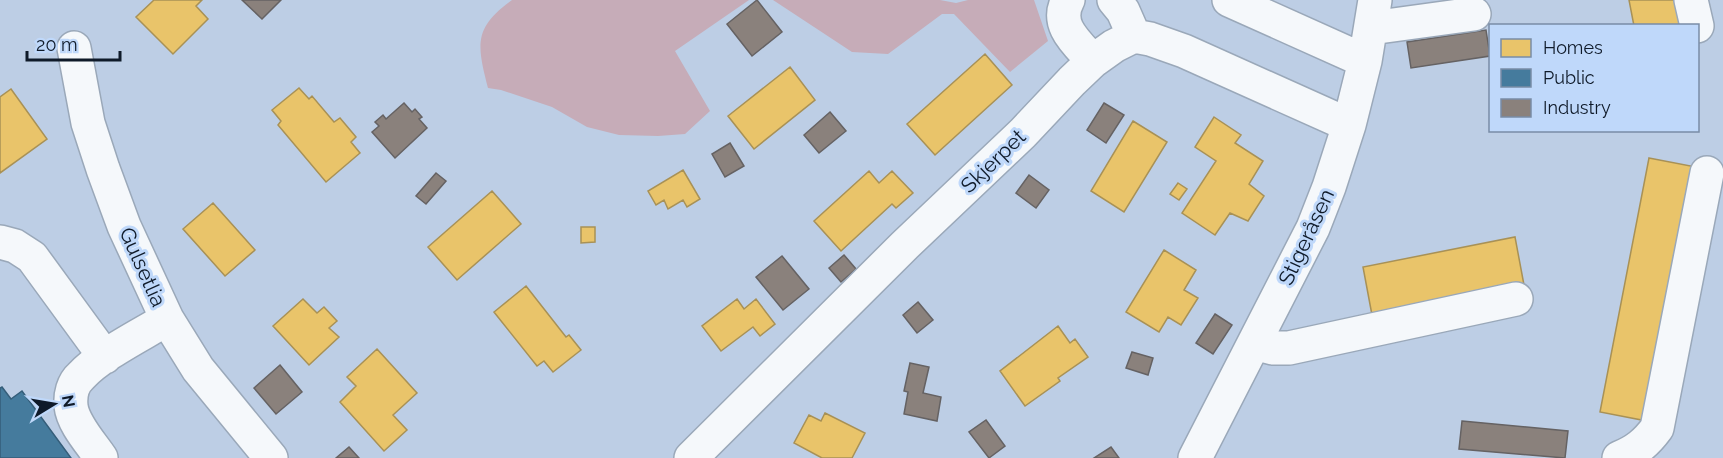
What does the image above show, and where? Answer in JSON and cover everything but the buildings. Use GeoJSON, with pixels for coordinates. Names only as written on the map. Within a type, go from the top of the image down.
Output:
{"type":"FeatureCollection","features":[{"type":"Feature","properties":{"kind":"street"},"geometry":{"type":"LineString","coordinates":[[1068,0],[1063,9],[1063,21],[1068,32],[1093,61]]}},
{"type":"Feature","properties":{"kind":"street"},"geometry":{"type":"LineString","coordinates":[[1114,0],[1123,11],[1134,36],[1184,51],[1349,125]]}},
{"type":"Feature","properties":{"kind":"street"},"geometry":{"type":"LineString","coordinates":[[1691,0],[1696,24]]}},
{"type":"Feature","properties":{"kind":"street"},"geometry":{"type":"LineString","coordinates":[[1244,3],[1365,61]]}},
{"type":"Feature","properties":{"kind":"street"},"geometry":{"type":"LineString","coordinates":[[1373,14],[1474,14]]}},
{"type":"Feature","properties":{"kind":"street","name":"Stigeråsen"},"geometry":{"type":"LineString","coordinates":[[1195,458],[1312,228],[1329,187],[1349,125],[1365,61],[1373,14]]}},
{"type":"Feature","properties":{"kind":"street","name":"Skjerpet"},"geometry":{"type":"LineString","coordinates":[[691,458],[881,268],[1023,133],[1093,61],[1114,46],[1134,36]]}},
{"type":"Feature","properties":{"kind":"street","name":"Gulsetlia"},"geometry":{"type":"LineString","coordinates":[[74,48],[88,123],[103,169],[124,226],[166,319],[198,369],[271,458]]}},
{"type":"Feature","properties":{"kind":"street"},"geometry":{"type":"LineString","coordinates":[[1619,458],[1647,443],[1657,428],[1707,173]]}},
{"type":"Feature","properties":{"kind":"street"},"geometry":{"type":"LineString","coordinates":[[0,242],[15,246],[32,257],[105,357]]}},
{"type":"Feature","properties":{"kind":"street"},"geometry":{"type":"LineString","coordinates":[[1254,343],[1274,348],[1289,348],[1516,299]]}},
{"type":"Feature","properties":{"kind":"street"},"geometry":{"type":"LineString","coordinates":[[101,458],[77,422],[71,406],[72,389],[80,376],[105,357],[166,319]]}},
{"type":"Feature","properties":{"kind":"shaded area"},"geometry":{"type":"Polygon","coordinates":[[[512,0],[749,0],[675,51],[710,111],[685,134],[658,136],[619,135],[587,127],[552,107],[488,88],[480,49],[481,38],[490,20],[512,0]]]}},
{"type":"Feature","properties":{"kind":"shaded area"},"geometry":{"type":"Polygon","coordinates":[[[773,0],[940,0],[956,3],[968,0],[1034,0],[1048,41],[1010,72],[954,14],[942,14],[888,54],[852,52],[773,0]]]}}]}
